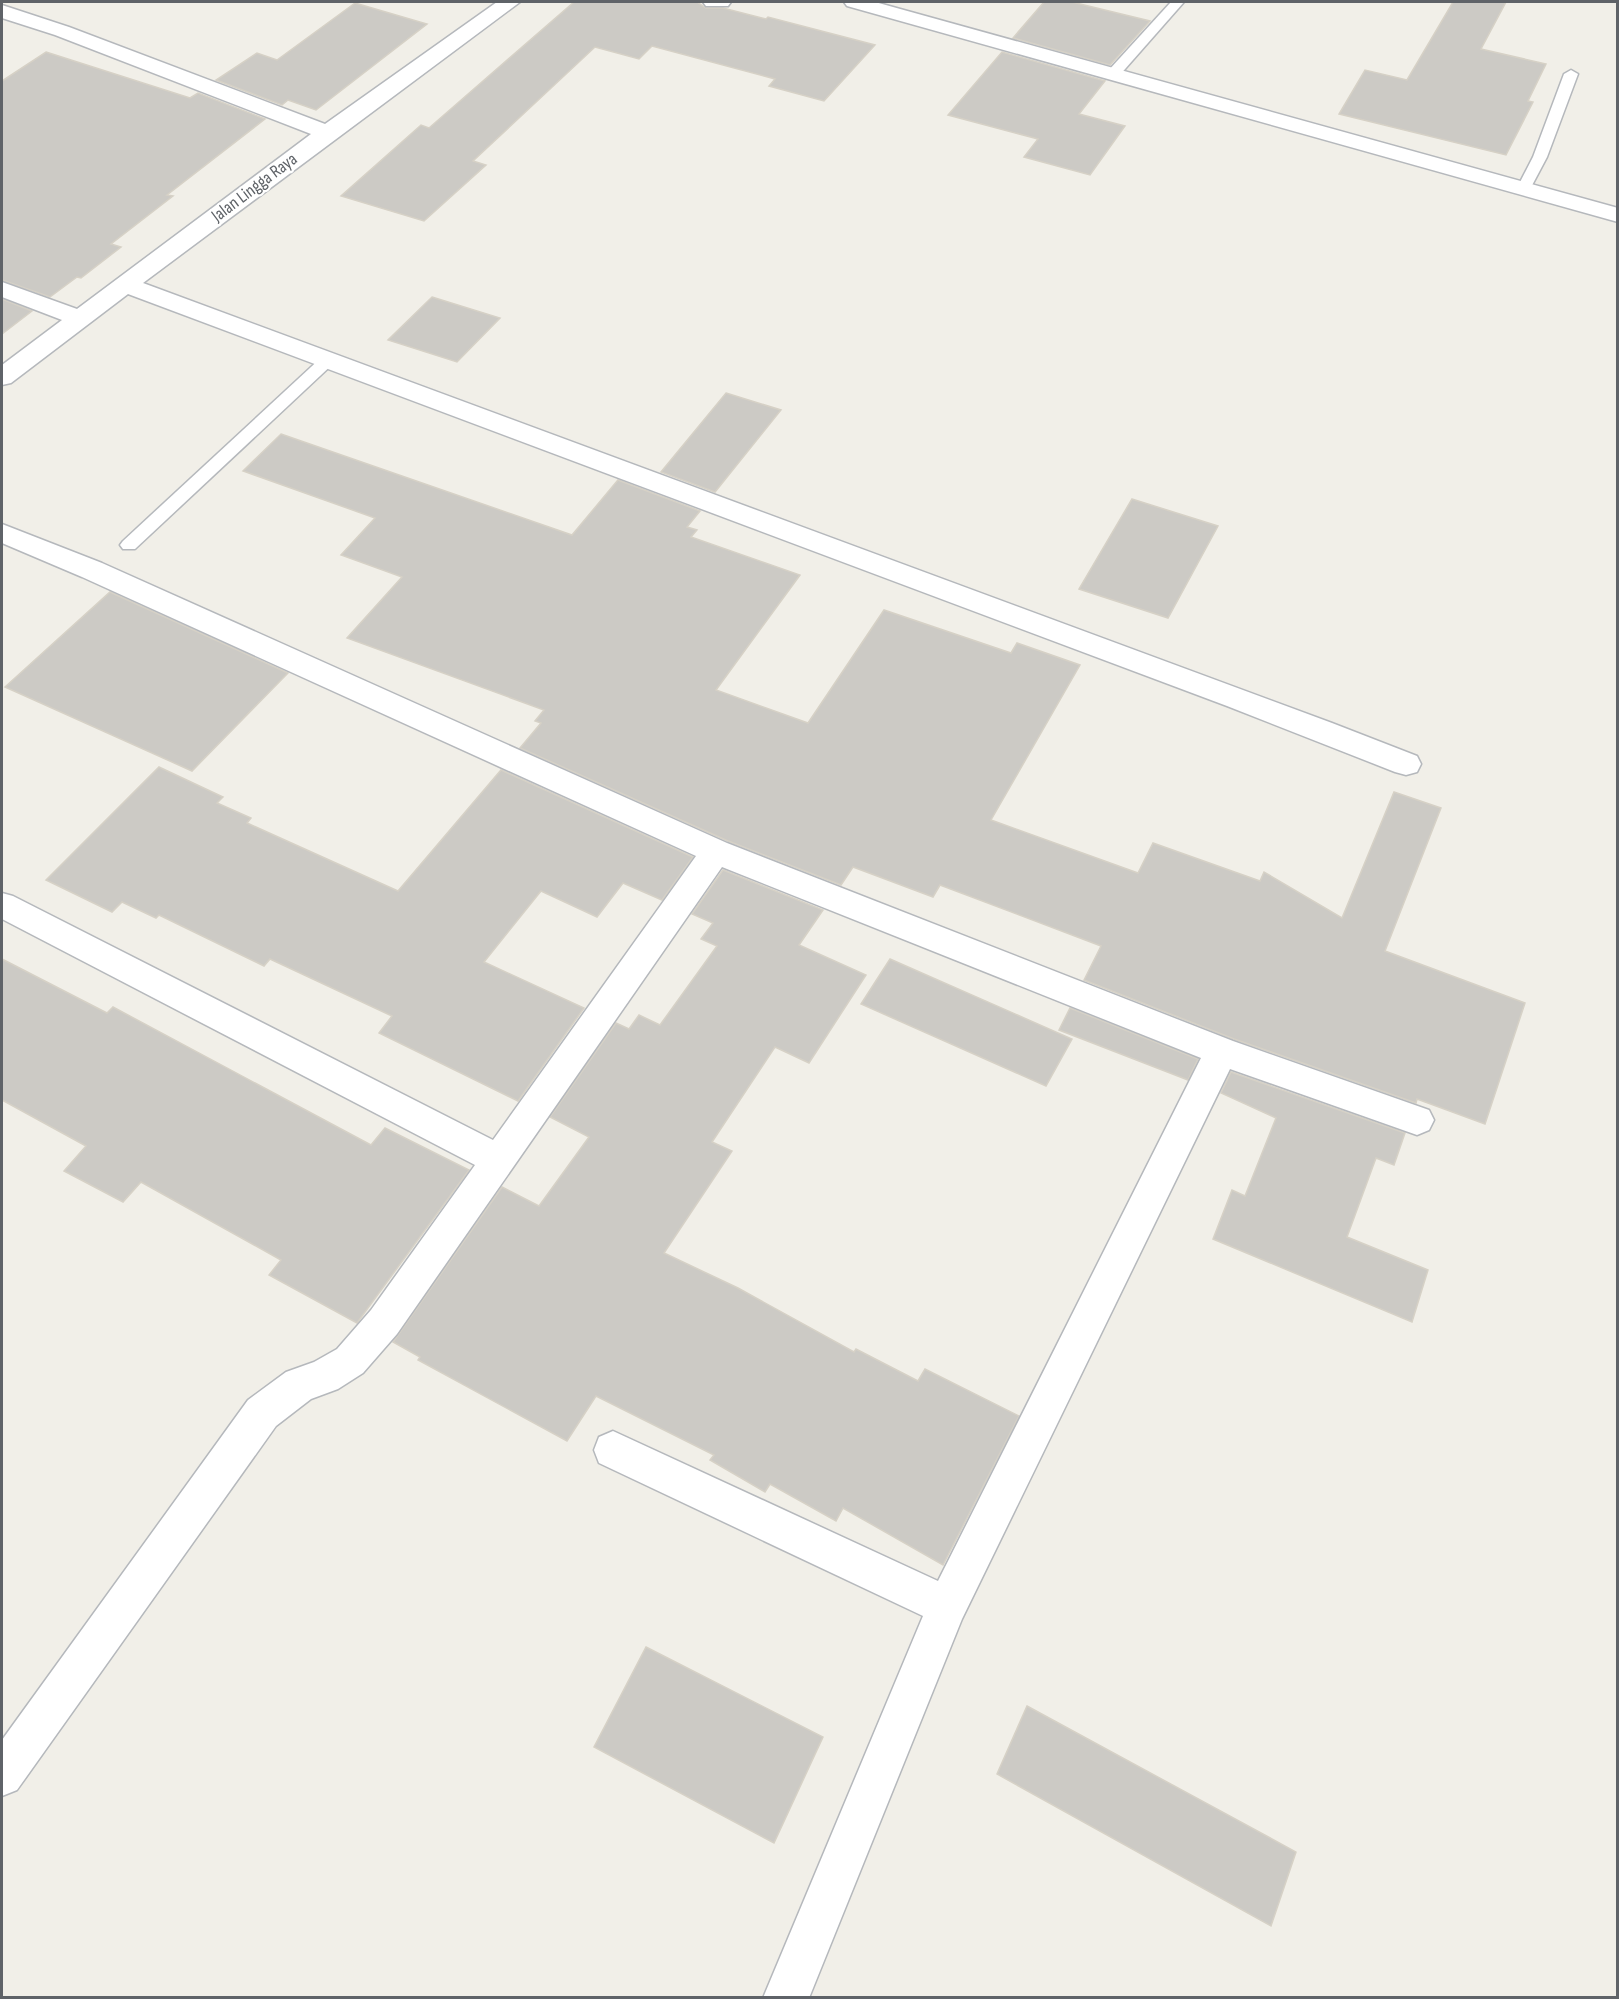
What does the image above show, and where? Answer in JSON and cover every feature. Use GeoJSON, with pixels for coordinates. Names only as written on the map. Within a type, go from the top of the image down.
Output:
{"type":"FeatureCollection","features":[{"type":"Feature","properties":{"kind":"street","name":"Jalan Lingga Raya"},"geometry":{"type":"LineString","coordinates":[[2,377],[327,133],[510,2]]}},
{"type":"Feature","properties":{"kind":"street"},"geometry":{"type":"LineString","coordinates":[[713,2],[721,2]]}},
{"type":"Feature","properties":{"kind":"street"},"geometry":{"type":"LineString","coordinates":[[854,2],[1617,215]]}},
{"type":"Feature","properties":{"kind":"street"},"geometry":{"type":"LineString","coordinates":[[2,11],[62,31],[327,133]]}},
{"type":"Feature","properties":{"kind":"street"},"geometry":{"type":"LineString","coordinates":[[124,284],[330,358],[740,515],[1296,720],[1406,764]]}},
{"type":"Feature","properties":{"kind":"street"},"geometry":{"type":"LineString","coordinates":[[2,289],[80,319]]}},
{"type":"Feature","properties":{"kind":"street"},"geometry":{"type":"LineString","coordinates":[[2,534],[92,570],[716,852],[1221,1051],[1417,1120]]}},
{"type":"Feature","properties":{"kind":"street"},"geometry":{"type":"LineString","coordinates":[[2,1775],[262,1413],[298,1385],[325,1376],[350,1361],[384,1322],[716,852]]}},
{"type":"Feature","properties":{"kind":"street"},"geometry":{"type":"LineString","coordinates":[[2,905],[499,1160]]}},
{"type":"Feature","properties":{"kind":"street"},"geometry":{"type":"LineString","coordinates":[[786,1998],[947,1606],[1204,1091],[1221,1051]]}},
{"type":"Feature","properties":{"kind":"street"},"geometry":{"type":"LineString","coordinates":[[613,1450],[947,1606]]}},
{"type":"Feature","properties":{"kind":"lane"},"geometry":{"type":"LineString","coordinates":[[1113,74],[1178,2]]}},
{"type":"Feature","properties":{"kind":"lane"},"geometry":{"type":"LineString","coordinates":[[1524,188],[1540,157],[1571,74]]}},
{"type":"Feature","properties":{"kind":"lane"},"geometry":{"type":"LineString","coordinates":[[129,545],[330,358]]}},
{"type":"Feature","properties":{"kind":"building"},"geometry":{"type":"Polygon","coordinates":[[[574,2],[697,2],[706,8],[723,8],[766,19],[768,17],[875,45],[824,101],[769,86],[775,79],[652,46],[639,59],[595,47],[473,161],[486,165],[424,221],[341,196],[421,125],[429,128],[574,2]]]}},
{"type":"Feature","properties":{"kind":"building"},"geometry":{"type":"Polygon","coordinates":[[[1044,2],[1072,2],[1150,21],[1110,65],[1013,38],[1044,2]]]}},
{"type":"Feature","properties":{"kind":"building"},"geometry":{"type":"Polygon","coordinates":[[[1453,2],[1506,2],[1481,49],[1546,64],[1528,101],[1533,102],[1506,155],[1339,114],[1365,70],[1407,80],[1453,2]]]}},
{"type":"Feature","properties":{"kind":"building"},"geometry":{"type":"Polygon","coordinates":[[[355,3],[427,24],[316,110],[288,100],[282,105],[216,80],[257,53],[277,60],[355,3]]]}},
{"type":"Feature","properties":{"kind":"building"},"geometry":{"type":"Polygon","coordinates":[[[46,52],[190,98],[198,93],[265,119],[167,195],[173,196],[111,244],[121,247],[81,278],[77,277],[50,297],[2,280],[2,81],[46,52]]]}},
{"type":"Feature","properties":{"kind":"building"},"geometry":{"type":"Polygon","coordinates":[[[1002,52],[1105,81],[1079,114],[1125,126],[1090,175],[1024,157],[1038,139],[948,115],[1002,52]]]}},
{"type":"Feature","properties":{"kind":"building"},"geometry":{"type":"Polygon","coordinates":[[[432,297],[500,318],[457,362],[388,340],[432,297]]]}},
{"type":"Feature","properties":{"kind":"building"},"geometry":{"type":"Polygon","coordinates":[[[2,299],[32,311],[2,334],[2,299]]]}},
{"type":"Feature","properties":{"kind":"building"},"geometry":{"type":"Polygon","coordinates":[[[726,393],[781,410],[715,492],[661,472],[726,393]]]}},
{"type":"Feature","properties":{"kind":"building"},"geometry":{"type":"Polygon","coordinates":[[[281,434],[572,535],[618,480],[700,511],[687,527],[697,530],[691,537],[800,575],[716,690],[808,723],[884,610],[1011,653],[1017,643],[1080,665],[991,820],[1138,873],[1153,843],[1260,881],[1264,872],[1342,918],[1394,792],[1441,808],[1385,951],[1525,1003],[1485,1124],[1417,1099],[1416,1103],[1234,1039],[1084,980],[1101,946],[940,885],[933,897],[853,867],[841,885],[728,841],[520,748],[541,723],[535,721],[544,710],[347,638],[402,577],[341,555],[375,518],[243,471],[281,434]]]}},
{"type":"Feature","properties":{"kind":"building"},"geometry":{"type":"Polygon","coordinates":[[[1132,499],[1218,526],[1168,618],[1079,589],[1132,499]]]}},
{"type":"Feature","properties":{"kind":"building"},"geometry":{"type":"Polygon","coordinates":[[[110,592],[288,673],[192,771],[5,687],[110,592]]]}},
{"type":"Feature","properties":{"kind":"building"},"geometry":{"type":"Polygon","coordinates":[[[159,767],[223,797],[217,803],[251,818],[247,823],[398,891],[501,770],[693,857],[662,900],[623,883],[597,917],[541,891],[484,962],[584,1008],[518,1101],[379,1033],[392,1016],[270,959],[264,966],[159,915],[156,918],[122,902],[112,912],[46,880],[159,767]]]}},
{"type":"Feature","properties":{"kind":"building"},"geometry":{"type":"Polygon","coordinates":[[[723,870],[823,910],[799,945],[866,975],[809,1063],[775,1047],[712,1142],[732,1151],[664,1253],[738,1288],[854,1352],[856,1349],[918,1381],[925,1369],[1019,1416],[943,1565],[843,1508],[836,1521],[770,1484],[765,1492],[710,1460],[714,1455],[596,1396],[567,1441],[418,1360],[420,1357],[393,1342],[502,1187],[539,1206],[589,1137],[550,1117],[616,1023],[629,1029],[639,1015],[660,1025],[717,946],[701,939],[713,923],[692,914],[723,870]]]}},
{"type":"Feature","properties":{"kind":"building"},"geometry":{"type":"Polygon","coordinates":[[[2,959],[107,1013],[113,1007],[371,1145],[385,1128],[469,1170],[357,1323],[269,1275],[281,1260],[141,1182],[123,1202],[64,1171],[86,1146],[2,1100],[2,959]]]}},
{"type":"Feature","properties":{"kind":"building"},"geometry":{"type":"Polygon","coordinates":[[[890,959],[1072,1039],[1046,1086],[861,1004],[890,959]]]}},
{"type":"Feature","properties":{"kind":"building"},"geometry":{"type":"Polygon","coordinates":[[[1070,1008],[1198,1059],[1188,1080],[1059,1030],[1070,1008]]]}},
{"type":"Feature","properties":{"kind":"building"},"geometry":{"type":"Polygon","coordinates":[[[1231,1072],[1405,1133],[1394,1165],[1376,1158],[1347,1237],[1428,1270],[1412,1322],[1213,1239],[1232,1190],[1245,1196],[1276,1118],[1221,1093],[1231,1072]]]}},
{"type":"Feature","properties":{"kind":"building"},"geometry":{"type":"Polygon","coordinates":[[[646,1647],[823,1737],[774,1843],[594,1747],[646,1647]]]}},
{"type":"Feature","properties":{"kind":"building"},"geometry":{"type":"Polygon","coordinates":[[[1027,1706],[1296,1852],[1271,1926],[997,1774],[1027,1706]]]}}]}
